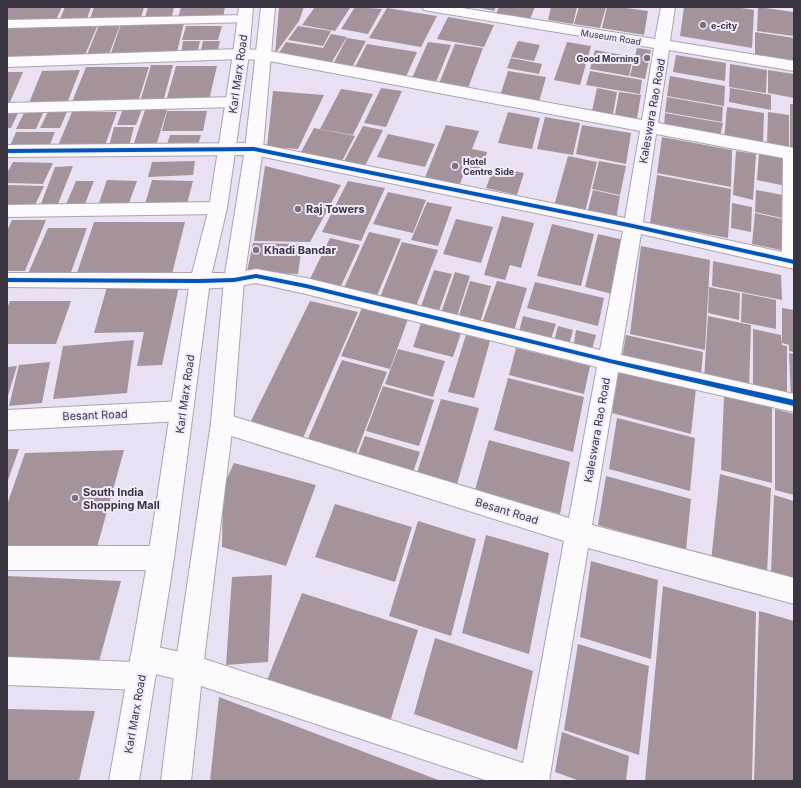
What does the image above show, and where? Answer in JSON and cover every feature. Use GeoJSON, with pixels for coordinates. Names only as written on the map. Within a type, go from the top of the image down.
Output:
{"type":"FeatureCollection","features":[{"type":"Feature","properties":{"kind":"street","name":"Karl Marx Road"},"geometry":{"type":"LineString","coordinates":[[176,781],[189,668],[222,423],[234,280],[254,149],[268,7]]}},
{"type":"Feature","properties":{"kind":"street","name":"Museum Road"},"geometry":{"type":"LineString","coordinates":[[429,7],[794,66]]}},
{"type":"Feature","properties":{"kind":"street","name":"Kaleswara Rao Road"},"geometry":{"type":"LineString","coordinates":[[534,781],[610,361],[663,46],[668,7]]}},
{"type":"Feature","properties":{"kind":"street","name":"Karl Marx Road"},"geometry":{"type":"LineString","coordinates":[[124,781],[162,558],[200,281],[218,208],[246,13]]}},
{"type":"Feature","properties":{"kind":"street"},"geometry":{"type":"LineString","coordinates":[[7,24],[246,13]]}},
{"type":"Feature","properties":{"kind":"street"},"geometry":{"type":"LineString","coordinates":[[7,62],[241,54],[264,55],[793,154],[792,261],[633,226],[254,149],[7,151]]}},
{"type":"Feature","properties":{"kind":"street"},"geometry":{"type":"LineString","coordinates":[[7,108],[234,102]]}},
{"type":"Feature","properties":{"kind":"street"},"geometry":{"type":"LineString","coordinates":[[7,211],[218,208]]}},
{"type":"Feature","properties":{"kind":"street"},"geometry":{"type":"LineString","coordinates":[[7,280],[200,281],[234,280],[256,276],[306,286],[610,361],[794,403]]}},
{"type":"Feature","properties":{"kind":"street","name":"Besant Road"},"geometry":{"type":"LineString","coordinates":[[7,420],[182,411]]}},
{"type":"Feature","properties":{"kind":"street","name":"Besant Road"},"geometry":{"type":"LineString","coordinates":[[222,423],[578,533],[794,591]]}},
{"type":"Feature","properties":{"kind":"street"},"geometry":{"type":"LineString","coordinates":[[7,558],[162,558]]}},
{"type":"Feature","properties":{"kind":"street"},"geometry":{"type":"LineString","coordinates":[[7,672],[143,667],[189,668],[534,781]]}},
{"type":"Feature","properties":{"kind":"building"},"geometry":{"type":"Polygon","coordinates":[[[7,7],[62,7],[56,20],[7,20],[7,7]]]}},
{"type":"Feature","properties":{"kind":"building"},"geometry":{"type":"Polygon","coordinates":[[[65,7],[91,7],[87,19],[60,19],[65,7]]]}},
{"type":"Feature","properties":{"kind":"building"},"geometry":{"type":"Polygon","coordinates":[[[94,7],[144,7],[141,18],[90,19],[94,7]]]}},
{"type":"Feature","properties":{"kind":"building"},"geometry":{"type":"Polygon","coordinates":[[[148,7],[174,7],[172,16],[145,17],[148,7]]]}},
{"type":"Feature","properties":{"kind":"building"},"geometry":{"type":"Polygon","coordinates":[[[181,7],[225,7],[223,17],[178,18],[181,7]]]}},
{"type":"Feature","properties":{"kind":"building"},"geometry":{"type":"Polygon","coordinates":[[[279,7],[304,7],[299,21],[275,54],[279,7]]]}},
{"type":"Feature","properties":{"kind":"building"},"geometry":{"type":"Polygon","coordinates":[[[315,7],[350,8],[335,31],[302,25],[315,7]]]}},
{"type":"Feature","properties":{"kind":"building"},"geometry":{"type":"Polygon","coordinates":[[[355,7],[382,9],[368,34],[341,29],[355,7]]]}},
{"type":"Feature","properties":{"kind":"building"},"geometry":{"type":"Polygon","coordinates":[[[476,7],[496,7],[494,11],[476,7]]]}},
{"type":"Feature","properties":{"kind":"building"},"geometry":{"type":"Polygon","coordinates":[[[499,7],[535,7],[530,19],[496,14],[499,7]]]}},
{"type":"Feature","properties":{"kind":"building"},"geometry":{"type":"Polygon","coordinates":[[[551,7],[577,7],[573,24],[548,20],[551,7]]]}},
{"type":"Feature","properties":{"kind":"building"},"geometry":{"type":"Polygon","coordinates":[[[579,7],[606,7],[600,28],[574,24],[579,7]]]}},
{"type":"Feature","properties":{"kind":"building"},"geometry":{"type":"Polygon","coordinates":[[[607,7],[648,11],[644,35],[602,28],[607,7]]]}},
{"type":"Feature","properties":{"kind":"building"},"geometry":{"type":"Polygon","coordinates":[[[684,7],[735,7],[754,10],[752,48],[680,36],[684,7]]]}},
{"type":"Feature","properties":{"kind":"building"},"geometry":{"type":"Polygon","coordinates":[[[758,7],[793,12],[794,36],[757,31],[758,7]]]}},
{"type":"Feature","properties":{"kind":"building"},"geometry":{"type":"Polygon","coordinates":[[[387,8],[437,16],[421,47],[369,38],[387,8]]]}},
{"type":"Feature","properties":{"kind":"building"},"geometry":{"type":"Polygon","coordinates":[[[448,17],[494,25],[484,47],[437,39],[448,17]]]}},
{"type":"Feature","properties":{"kind":"building"},"geometry":{"type":"Polygon","coordinates":[[[184,23],[177,52],[111,53],[121,24],[184,23]]]}},
{"type":"Feature","properties":{"kind":"building"},"geometry":{"type":"Polygon","coordinates":[[[99,25],[120,25],[108,57],[86,57],[99,25]]]}},
{"type":"Feature","properties":{"kind":"building"},"geometry":{"type":"Polygon","coordinates":[[[186,26],[222,26],[218,40],[182,40],[186,26]]]}},
{"type":"Feature","properties":{"kind":"building"},"geometry":{"type":"Polygon","coordinates":[[[298,26],[331,31],[323,46],[288,40],[298,26]]]}},
{"type":"Feature","properties":{"kind":"building"},"geometry":{"type":"Polygon","coordinates":[[[7,27],[97,27],[84,57],[7,57],[7,27]]]}},
{"type":"Feature","properties":{"kind":"building"},"geometry":{"type":"Polygon","coordinates":[[[755,32],[794,38],[794,63],[755,56],[755,32]]]}},
{"type":"Feature","properties":{"kind":"building"},"geometry":{"type":"Polygon","coordinates":[[[331,34],[347,37],[330,65],[277,56],[286,42],[323,48],[331,34]]]}},
{"type":"Feature","properties":{"kind":"building"},"geometry":{"type":"Polygon","coordinates":[[[347,38],[366,41],[351,69],[332,66],[347,38]]]}},
{"type":"Feature","properties":{"kind":"building"},"geometry":{"type":"Polygon","coordinates":[[[183,41],[200,41],[197,54],[181,54],[183,41]]]}},
{"type":"Feature","properties":{"kind":"building"},"geometry":{"type":"Polygon","coordinates":[[[203,41],[220,41],[217,53],[200,54],[203,41]]]}},
{"type":"Feature","properties":{"kind":"building"},"geometry":{"type":"Polygon","coordinates":[[[518,41],[540,45],[534,61],[511,57],[518,41]]]}},
{"type":"Feature","properties":{"kind":"building"},"geometry":{"type":"Polygon","coordinates":[[[428,42],[451,45],[436,82],[412,78],[428,42]]]}},
{"type":"Feature","properties":{"kind":"building"},"geometry":{"type":"Polygon","coordinates":[[[567,42],[591,46],[580,85],[554,80],[567,42]]]}},
{"type":"Feature","properties":{"kind":"building"},"geometry":{"type":"Polygon","coordinates":[[[367,44],[417,52],[405,79],[353,71],[367,44]]]}},
{"type":"Feature","properties":{"kind":"building"},"geometry":{"type":"Polygon","coordinates":[[[455,44],[483,48],[467,91],[438,86],[455,44]]]}},
{"type":"Feature","properties":{"kind":"building"},"geometry":{"type":"Polygon","coordinates":[[[637,48],[651,50],[645,79],[630,76],[637,48]]]}},
{"type":"Feature","properties":{"kind":"building"},"geometry":{"type":"Polygon","coordinates":[[[595,50],[633,57],[629,76],[590,69],[595,50]]]}},
{"type":"Feature","properties":{"kind":"building"},"geometry":{"type":"Polygon","coordinates":[[[676,55],[726,63],[725,81],[673,72],[676,55]]]}},
{"type":"Feature","properties":{"kind":"building"},"geometry":{"type":"Polygon","coordinates":[[[511,58],[542,64],[539,74],[507,68],[511,58]]]}},
{"type":"Feature","properties":{"kind":"building"},"geometry":{"type":"Polygon","coordinates":[[[730,64],[767,70],[766,93],[729,87],[730,64]]]}},
{"type":"Feature","properties":{"kind":"building"},"geometry":{"type":"Polygon","coordinates":[[[151,65],[173,65],[163,102],[140,102],[151,65]]]}},
{"type":"Feature","properties":{"kind":"building"},"geometry":{"type":"Polygon","coordinates":[[[176,66],[217,66],[209,100],[166,101],[176,66]]]}},
{"type":"Feature","properties":{"kind":"building"},"geometry":{"type":"Polygon","coordinates":[[[86,67],[149,67],[138,102],[72,102],[86,67]]]}},
{"type":"Feature","properties":{"kind":"building"},"geometry":{"type":"Polygon","coordinates":[[[80,70],[67,103],[29,103],[42,71],[80,70]]]}},
{"type":"Feature","properties":{"kind":"building"},"geometry":{"type":"Polygon","coordinates":[[[768,70],[794,74],[794,98],[768,93],[768,70]]]}},
{"type":"Feature","properties":{"kind":"building"},"geometry":{"type":"Polygon","coordinates":[[[508,71],[546,77],[539,102],[500,96],[508,71]]]}},
{"type":"Feature","properties":{"kind":"building"},"geometry":{"type":"Polygon","coordinates":[[[590,71],[642,80],[640,94],[586,85],[590,71]]]}},
{"type":"Feature","properties":{"kind":"building"},"geometry":{"type":"Polygon","coordinates":[[[7,72],[23,72],[10,102],[7,102],[7,72]]]}},
{"type":"Feature","properties":{"kind":"building"},"geometry":{"type":"Polygon","coordinates":[[[670,76],[725,86],[724,106],[667,96],[670,76]]]}},
{"type":"Feature","properties":{"kind":"building"},"geometry":{"type":"Polygon","coordinates":[[[381,88],[402,91],[386,127],[364,123],[381,88]]]}},
{"type":"Feature","properties":{"kind":"building"},"geometry":{"type":"Polygon","coordinates":[[[597,88],[617,92],[613,114],[592,111],[597,88]]]}},
{"type":"Feature","properties":{"kind":"building"},"geometry":{"type":"Polygon","coordinates":[[[730,88],[771,95],[771,110],[729,102],[730,88]]]}},
{"type":"Feature","properties":{"kind":"building"},"geometry":{"type":"Polygon","coordinates":[[[341,89],[373,94],[353,135],[320,129],[341,89]]]}},
{"type":"Feature","properties":{"kind":"building"},"geometry":{"type":"Polygon","coordinates":[[[273,91],[324,95],[298,149],[267,147],[273,91]]]}},
{"type":"Feature","properties":{"kind":"building"},"geometry":{"type":"Polygon","coordinates":[[[619,92],[641,95],[636,124],[614,120],[619,92]]]}},
{"type":"Feature","properties":{"kind":"building"},"geometry":{"type":"Polygon","coordinates":[[[667,97],[723,107],[722,122],[665,112],[667,97]]]}},
{"type":"Feature","properties":{"kind":"building"},"geometry":{"type":"Polygon","coordinates":[[[790,104],[794,104],[794,151],[790,150],[790,104]]]}},
{"type":"Feature","properties":{"kind":"building"},"geometry":{"type":"Polygon","coordinates":[[[727,107],[764,113],[763,146],[724,139],[727,107]]]}},
{"type":"Feature","properties":{"kind":"building"},"geometry":{"type":"Polygon","coordinates":[[[123,109],[142,109],[136,125],[117,125],[123,109]]]}},
{"type":"Feature","properties":{"kind":"building"},"geometry":{"type":"Polygon","coordinates":[[[145,110],[167,110],[156,146],[133,146],[145,110]]]}},
{"type":"Feature","properties":{"kind":"building"},"geometry":{"type":"Polygon","coordinates":[[[7,111],[19,111],[11,128],[7,128],[7,111]]]}},
{"type":"Feature","properties":{"kind":"building"},"geometry":{"type":"Polygon","coordinates":[[[167,111],[207,111],[203,131],[162,131],[167,111]]]}},
{"type":"Feature","properties":{"kind":"building"},"geometry":{"type":"Polygon","coordinates":[[[48,112],[67,112],[60,128],[40,128],[48,112]]]}},
{"type":"Feature","properties":{"kind":"building"},"geometry":{"type":"Polygon","coordinates":[[[72,112],[117,112],[104,148],[57,148],[72,112]]]}},
{"type":"Feature","properties":{"kind":"building"},"geometry":{"type":"Polygon","coordinates":[[[508,112],[540,118],[532,149],[498,143],[508,112]]]}},
{"type":"Feature","properties":{"kind":"building"},"geometry":{"type":"Polygon","coordinates":[[[768,112],[789,115],[789,149],[767,145],[768,112]]]}},
{"type":"Feature","properties":{"kind":"building"},"geometry":{"type":"Polygon","coordinates":[[[24,113],[43,113],[36,129],[16,129],[24,113]]]}},
{"type":"Feature","properties":{"kind":"building"},"geometry":{"type":"Polygon","coordinates":[[[665,113],[723,123],[720,137],[664,127],[665,113]]]}},
{"type":"Feature","properties":{"kind":"building"},"geometry":{"type":"Polygon","coordinates":[[[545,117],[580,123],[573,155],[537,149],[545,117]]]}},
{"type":"Feature","properties":{"kind":"building"},"geometry":{"type":"Polygon","coordinates":[[[446,125],[479,131],[472,149],[487,152],[479,176],[464,173],[459,187],[424,180],[446,125]]]}},
{"type":"Feature","properties":{"kind":"building"},"geometry":{"type":"Polygon","coordinates":[[[582,125],[631,133],[626,164],[576,154],[582,125]]]}},
{"type":"Feature","properties":{"kind":"building"},"geometry":{"type":"Polygon","coordinates":[[[363,126],[383,130],[364,168],[343,163],[363,126]]]}},
{"type":"Feature","properties":{"kind":"building"},"geometry":{"type":"Polygon","coordinates":[[[114,127],[134,127],[129,146],[109,146],[114,127]]]}},
{"type":"Feature","properties":{"kind":"building"},"geometry":{"type":"Polygon","coordinates":[[[314,128],[355,136],[342,161],[301,152],[314,128]]]}},
{"type":"Feature","properties":{"kind":"building"},"geometry":{"type":"Polygon","coordinates":[[[16,132],[55,132],[49,147],[9,148],[16,132]]]}},
{"type":"Feature","properties":{"kind":"building"},"geometry":{"type":"Polygon","coordinates":[[[388,134],[435,144],[425,167],[377,157],[388,134]]]}},
{"type":"Feature","properties":{"kind":"building"},"geometry":{"type":"Polygon","coordinates":[[[170,135],[201,135],[197,148],[166,147],[170,135]]]}},
{"type":"Feature","properties":{"kind":"building"},"geometry":{"type":"Polygon","coordinates":[[[662,137],[732,150],[731,187],[657,173],[662,137]]]}},
{"type":"Feature","properties":{"kind":"building"},"geometry":{"type":"Polygon","coordinates":[[[736,151],[756,154],[753,200],[733,195],[736,151]]]}},
{"type":"Feature","properties":{"kind":"building"},"geometry":{"type":"Polygon","coordinates":[[[759,154],[788,159],[786,186],[757,180],[759,154]]]}},
{"type":"Feature","properties":{"kind":"building"},"geometry":{"type":"Polygon","coordinates":[[[568,156],[597,162],[585,212],[554,206],[568,156]]]}},
{"type":"Feature","properties":{"kind":"building"},"geometry":{"type":"Polygon","coordinates":[[[195,161],[193,175],[148,177],[152,162],[195,161]]]}},
{"type":"Feature","properties":{"kind":"building"},"geometry":{"type":"Polygon","coordinates":[[[599,161],[626,166],[620,195],[592,189],[599,161]]]}},
{"type":"Feature","properties":{"kind":"building"},"geometry":{"type":"Polygon","coordinates":[[[13,162],[53,163],[43,184],[7,183],[7,173],[13,162]]]}},
{"type":"Feature","properties":{"kind":"building"},"geometry":{"type":"Polygon","coordinates":[[[73,166],[56,209],[39,209],[55,167],[73,166]]]}},
{"type":"Feature","properties":{"kind":"building"},"geometry":{"type":"Polygon","coordinates":[[[265,166],[341,185],[310,242],[254,241],[265,166]]]}},
{"type":"Feature","properties":{"kind":"building"},"geometry":{"type":"Polygon","coordinates":[[[494,167],[524,173],[517,195],[486,188],[494,167]]]}},
{"type":"Feature","properties":{"kind":"building"},"geometry":{"type":"Polygon","coordinates":[[[657,175],[731,189],[728,238],[650,223],[657,175]]]}},
{"type":"Feature","properties":{"kind":"building"},"geometry":{"type":"Polygon","coordinates":[[[107,180],[137,181],[129,203],[99,203],[107,180]]]}},
{"type":"Feature","properties":{"kind":"building"},"geometry":{"type":"Polygon","coordinates":[[[152,180],[193,181],[186,208],[144,208],[152,180]]]}},
{"type":"Feature","properties":{"kind":"building"},"geometry":{"type":"Polygon","coordinates":[[[76,181],[94,181],[83,209],[64,209],[76,181]]]}},
{"type":"Feature","properties":{"kind":"building"},"geometry":{"type":"Polygon","coordinates":[[[348,181],[385,188],[361,241],[322,232],[348,181]]]}},
{"type":"Feature","properties":{"kind":"building"},"geometry":{"type":"Polygon","coordinates":[[[7,185],[44,186],[34,207],[7,206],[7,185]]]}},
{"type":"Feature","properties":{"kind":"building"},"geometry":{"type":"Polygon","coordinates":[[[593,190],[620,196],[616,220],[587,214],[593,190]]]}},
{"type":"Feature","properties":{"kind":"building"},"geometry":{"type":"Polygon","coordinates":[[[756,190],[783,195],[782,218],[755,212],[756,190]]]}},
{"type":"Feature","properties":{"kind":"building"},"geometry":{"type":"Polygon","coordinates":[[[388,192],[426,200],[413,233],[373,224],[388,192]]]}},
{"type":"Feature","properties":{"kind":"building"},"geometry":{"type":"Polygon","coordinates":[[[427,202],[452,207],[438,246],[411,240],[427,202]]]}},
{"type":"Feature","properties":{"kind":"building"},"geometry":{"type":"Polygon","coordinates":[[[732,203],[752,207],[751,232],[731,228],[732,203]]]}},
{"type":"Feature","properties":{"kind":"building"},"geometry":{"type":"Polygon","coordinates":[[[755,213],[787,220],[785,251],[752,244],[755,213]]]}},
{"type":"Feature","properties":{"kind":"building"},"geometry":{"type":"Polygon","coordinates":[[[502,216],[534,223],[521,268],[510,265],[505,280],[484,275],[502,216]]]}},
{"type":"Feature","properties":{"kind":"building"},"geometry":{"type":"Polygon","coordinates":[[[456,219],[493,227],[481,263],[443,254],[456,219]]]}},
{"type":"Feature","properties":{"kind":"building"},"geometry":{"type":"Polygon","coordinates":[[[12,220],[46,220],[25,271],[7,271],[7,231],[12,220]]]}},
{"type":"Feature","properties":{"kind":"building"},"geometry":{"type":"Polygon","coordinates":[[[94,222],[185,222],[172,274],[77,273],[94,222]]]}},
{"type":"Feature","properties":{"kind":"building"},"geometry":{"type":"Polygon","coordinates":[[[552,224],[594,234],[581,286],[537,276],[552,224]]]}},
{"type":"Feature","properties":{"kind":"building"},"geometry":{"type":"Polygon","coordinates":[[[48,228],[87,228],[70,275],[27,276],[48,228]]]}},
{"type":"Feature","properties":{"kind":"building"},"geometry":{"type":"Polygon","coordinates":[[[369,232],[401,239],[376,298],[343,290],[369,232]]]}},
{"type":"Feature","properties":{"kind":"building"},"geometry":{"type":"Polygon","coordinates":[[[598,234],[628,241],[616,295],[585,287],[598,234]]]}},
{"type":"Feature","properties":{"kind":"building"},"geometry":{"type":"Polygon","coordinates":[[[330,238],[360,245],[341,286],[310,279],[330,238]]]}},
{"type":"Feature","properties":{"kind":"building"},"geometry":{"type":"Polygon","coordinates":[[[402,242],[438,250],[415,309],[379,300],[402,242]]]}},
{"type":"Feature","properties":{"kind":"building"},"geometry":{"type":"Polygon","coordinates":[[[253,243],[302,244],[298,274],[247,272],[253,243]]]}},
{"type":"Feature","properties":{"kind":"building"},"geometry":{"type":"Polygon","coordinates":[[[641,246],[710,260],[705,350],[630,334],[641,246]]]}},
{"type":"Feature","properties":{"kind":"building"},"geometry":{"type":"Polygon","coordinates":[[[713,261],[781,275],[782,300],[712,286],[713,261]]]}},
{"type":"Feature","properties":{"kind":"building"},"geometry":{"type":"Polygon","coordinates":[[[434,270],[452,274],[437,316],[419,312],[434,270]]]}},
{"type":"Feature","properties":{"kind":"building"},"geometry":{"type":"Polygon","coordinates":[[[455,272],[470,276],[456,319],[440,316],[455,272]]]}},
{"type":"Feature","properties":{"kind":"building"},"geometry":{"type":"Polygon","coordinates":[[[470,281],[491,286],[479,326],[457,321],[470,281]]]}},
{"type":"Feature","properties":{"kind":"building"},"geometry":{"type":"Polygon","coordinates":[[[497,281],[527,288],[513,334],[481,326],[497,281]]]}},
{"type":"Feature","properties":{"kind":"building"},"geometry":{"type":"Polygon","coordinates":[[[535,282],[604,298],[598,326],[527,308],[535,282]]]}},
{"type":"Feature","properties":{"kind":"building"},"geometry":{"type":"Polygon","coordinates":[[[179,286],[162,365],[137,366],[144,332],[94,333],[107,287],[179,286]]]}},
{"type":"Feature","properties":{"kind":"building"},"geometry":{"type":"Polygon","coordinates":[[[709,287],[740,293],[739,320],[708,313],[709,287]]]}},
{"type":"Feature","properties":{"kind":"building"},"geometry":{"type":"Polygon","coordinates":[[[742,293],[776,300],[776,329],[741,322],[742,293]]]}},
{"type":"Feature","properties":{"kind":"building"},"geometry":{"type":"Polygon","coordinates":[[[10,301],[71,301],[56,344],[7,344],[7,309],[10,301]]]}},
{"type":"Feature","properties":{"kind":"building"},"geometry":{"type":"Polygon","coordinates":[[[310,301],[358,312],[303,438],[250,423],[310,301]]]}},
{"type":"Feature","properties":{"kind":"building"},"geometry":{"type":"Polygon","coordinates":[[[362,308],[408,319],[390,369],[341,356],[362,308]]]}},
{"type":"Feature","properties":{"kind":"building"},"geometry":{"type":"Polygon","coordinates":[[[782,308],[794,310],[794,352],[789,351],[789,345],[782,343],[782,308]]]}},
{"type":"Feature","properties":{"kind":"building"},"geometry":{"type":"Polygon","coordinates":[[[523,316],[556,324],[550,342],[518,336],[523,316]]]}},
{"type":"Feature","properties":{"kind":"building"},"geometry":{"type":"Polygon","coordinates":[[[708,316],[751,325],[749,390],[704,380],[708,316]]]}},
{"type":"Feature","properties":{"kind":"building"},"geometry":{"type":"Polygon","coordinates":[[[422,320],[462,330],[453,357],[413,347],[422,320]]]}},
{"type":"Feature","properties":{"kind":"building"},"geometry":{"type":"Polygon","coordinates":[[[558,326],[573,330],[568,349],[553,345],[558,326]]]}},
{"type":"Feature","properties":{"kind":"building"},"geometry":{"type":"Polygon","coordinates":[[[753,329],[781,335],[782,345],[787,346],[787,397],[753,390],[753,329]]]}},
{"type":"Feature","properties":{"kind":"building"},"geometry":{"type":"Polygon","coordinates":[[[576,330],[596,335],[591,353],[573,349],[576,330]]]}},
{"type":"Feature","properties":{"kind":"building"},"geometry":{"type":"Polygon","coordinates":[[[466,335],[490,341],[474,398],[448,392],[466,335]]]}},
{"type":"Feature","properties":{"kind":"building"},"geometry":{"type":"Polygon","coordinates":[[[626,335],[703,352],[701,376],[622,358],[626,335]]]}},
{"type":"Feature","properties":{"kind":"building"},"geometry":{"type":"Polygon","coordinates":[[[134,340],[127,393],[53,399],[63,346],[134,340]]]}},
{"type":"Feature","properties":{"kind":"building"},"geometry":{"type":"Polygon","coordinates":[[[516,348],[590,366],[584,394],[509,375],[516,348]]]}},
{"type":"Feature","properties":{"kind":"building"},"geometry":{"type":"Polygon","coordinates":[[[398,349],[445,361],[433,397],[385,384],[398,349]]]}},
{"type":"Feature","properties":{"kind":"building"},"geometry":{"type":"Polygon","coordinates":[[[789,353],[794,354],[794,400],[791,399],[789,353]]]}},
{"type":"Feature","properties":{"kind":"building"},"geometry":{"type":"Polygon","coordinates":[[[342,360],[387,372],[355,456],[306,443],[342,360]]]}},
{"type":"Feature","properties":{"kind":"building"},"geometry":{"type":"Polygon","coordinates":[[[50,362],[42,403],[9,406],[19,365],[50,362]]]}},
{"type":"Feature","properties":{"kind":"building"},"geometry":{"type":"Polygon","coordinates":[[[17,366],[7,399],[7,367],[17,366]]]}},
{"type":"Feature","properties":{"kind":"building"},"geometry":{"type":"Polygon","coordinates":[[[619,369],[696,388],[691,434],[612,413],[619,369]]]}},
{"type":"Feature","properties":{"kind":"building"},"geometry":{"type":"Polygon","coordinates":[[[508,378],[584,397],[573,452],[494,430],[508,378]]]}},
{"type":"Feature","properties":{"kind":"building"},"geometry":{"type":"Polygon","coordinates":[[[383,386],[434,400],[419,446],[366,431],[383,386]]]}},
{"type":"Feature","properties":{"kind":"building"},"geometry":{"type":"Polygon","coordinates":[[[724,396],[772,407],[772,483],[721,470],[724,396]]]}},
{"type":"Feature","properties":{"kind":"building"},"geometry":{"type":"Polygon","coordinates":[[[441,399],[479,408],[455,491],[415,479],[441,399]]]}},
{"type":"Feature","properties":{"kind":"building"},"geometry":{"type":"Polygon","coordinates":[[[775,409],[794,414],[794,495],[775,490],[775,409]]]}},
{"type":"Feature","properties":{"kind":"building"},"geometry":{"type":"Polygon","coordinates":[[[617,418],[695,438],[690,491],[609,469],[617,418]]]}},
{"type":"Feature","properties":{"kind":"building"},"geometry":{"type":"Polygon","coordinates":[[[365,436],[420,452],[411,478],[355,462],[365,436]]]}},
{"type":"Feature","properties":{"kind":"building"},"geometry":{"type":"Polygon","coordinates":[[[489,440],[570,462],[560,514],[475,490],[489,440]]]}},
{"type":"Feature","properties":{"kind":"building"},"geometry":{"type":"Polygon","coordinates":[[[7,449],[19,449],[7,483],[7,449]]]}},
{"type":"Feature","properties":{"kind":"building"},"geometry":{"type":"Polygon","coordinates":[[[124,450],[96,551],[7,548],[7,505],[25,453],[124,450]]]}},
{"type":"Feature","properties":{"kind":"building"},"geometry":{"type":"Polygon","coordinates":[[[234,463],[316,485],[286,566],[222,547],[223,487],[234,463]]]}},
{"type":"Feature","properties":{"kind":"building"},"geometry":{"type":"Polygon","coordinates":[[[720,474],[771,488],[767,575],[711,562],[720,474]]]}},
{"type":"Feature","properties":{"kind":"building"},"geometry":{"type":"Polygon","coordinates":[[[606,476],[691,499],[686,550],[598,525],[606,476]]]}},
{"type":"Feature","properties":{"kind":"building"},"geometry":{"type":"Polygon","coordinates":[[[774,495],[794,501],[794,580],[771,573],[774,495]]]}},
{"type":"Feature","properties":{"kind":"building"},"geometry":{"type":"Polygon","coordinates":[[[335,504],[412,527],[395,582],[315,557],[335,504]]]}},
{"type":"Feature","properties":{"kind":"building"},"geometry":{"type":"Polygon","coordinates":[[[418,521],[476,539],[451,636],[389,616],[418,521]]]}},
{"type":"Feature","properties":{"kind":"building"},"geometry":{"type":"Polygon","coordinates":[[[486,535],[549,553],[529,654],[462,633],[486,535]]]}},
{"type":"Feature","properties":{"kind":"building"},"geometry":{"type":"Polygon","coordinates":[[[591,561],[658,580],[651,659],[580,637],[591,561]]]}},
{"type":"Feature","properties":{"kind":"building"},"geometry":{"type":"Polygon","coordinates":[[[272,575],[268,662],[226,665],[232,577],[272,575]]]}},
{"type":"Feature","properties":{"kind":"building"},"geometry":{"type":"Polygon","coordinates":[[[7,576],[121,581],[97,669],[7,666],[7,576]]]}},
{"type":"Feature","properties":{"kind":"building"},"geometry":{"type":"Polygon","coordinates":[[[663,586],[756,612],[752,781],[645,781],[663,586]]]}},
{"type":"Feature","properties":{"kind":"building"},"geometry":{"type":"Polygon","coordinates":[[[302,593],[418,630],[389,725],[265,685],[302,593]]]}},
{"type":"Feature","properties":{"kind":"building"},"geometry":{"type":"Polygon","coordinates":[[[759,611],[794,621],[794,781],[754,781],[759,611]]]}},
{"type":"Feature","properties":{"kind":"building"},"geometry":{"type":"Polygon","coordinates":[[[435,638],[533,671],[517,750],[414,714],[435,638]]]}},
{"type":"Feature","properties":{"kind":"building"},"geometry":{"type":"Polygon","coordinates":[[[578,644],[649,666],[639,755],[564,730],[578,644]]]}},
{"type":"Feature","properties":{"kind":"building"},"geometry":{"type":"Polygon","coordinates":[[[219,697],[441,781],[210,781],[219,697]]]}},
{"type":"Feature","properties":{"kind":"building"},"geometry":{"type":"Polygon","coordinates":[[[7,709],[95,711],[79,781],[7,781],[7,709]]]}},
{"type":"Feature","properties":{"kind":"building"},"geometry":{"type":"Polygon","coordinates":[[[562,732],[629,756],[626,781],[580,781],[555,772],[562,732]]]}},
{"type":"Feature","properties":{"kind":"cycle path"},"geometry":{"type":"LineString","coordinates":[[7,151],[254,149],[633,226],[794,262]]}},
{"type":"Feature","properties":{"kind":"cycle path"},"geometry":{"type":"LineString","coordinates":[[7,280],[200,281],[234,280],[256,276],[306,286],[610,361],[794,403]]}},
{"type":"Feature","properties":{"kind":"place","name":"e-city"},"geometry":{"type":"Point","coordinates":[703,25]}},
{"type":"Feature","properties":{"kind":"place","name":"Good Morning"},"geometry":{"type":"Point","coordinates":[647,58]}},
{"type":"Feature","properties":{"kind":"place","name":"Hotel Centre Side"},"geometry":{"type":"Point","coordinates":[455,166]}},
{"type":"Feature","properties":{"kind":"place","name":"Raj Towers"},"geometry":{"type":"Point","coordinates":[298,209]}},
{"type":"Feature","properties":{"kind":"place","name":"Khadi Bandar"},"geometry":{"type":"Point","coordinates":[256,250]}},
{"type":"Feature","properties":{"kind":"place","name":"South India Shopping Mall"},"geometry":{"type":"Point","coordinates":[75,498]}}]}
